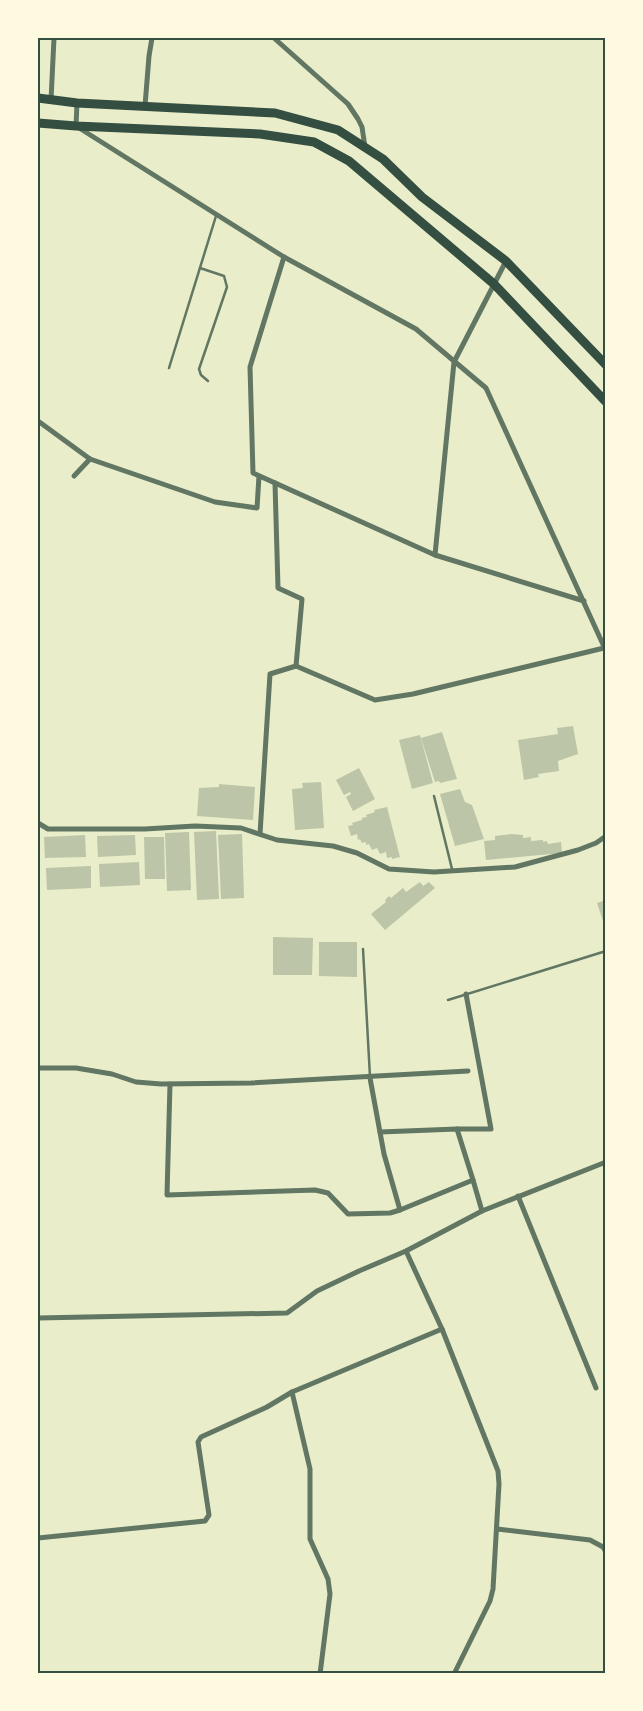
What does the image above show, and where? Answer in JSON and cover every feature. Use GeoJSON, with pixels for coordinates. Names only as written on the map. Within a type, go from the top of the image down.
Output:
{"type":"FeatureCollection","features":[{"type":"Feature","properties":{"kind":"highway"},"geometry":{"type":"LineString","coordinates":[[38,98],[77,103],[275,113],[338,130],[383,159],[422,197],[506,261],[606,365]]}},
{"type":"Feature","properties":{"kind":"highway"},"geometry":{"type":"LineString","coordinates":[[38,123],[260,134],[314,142],[349,161],[494,284],[606,402]]}},
{"type":"Feature","properties":{"kind":"street"},"geometry":{"type":"LineString","coordinates":[[51,100],[54,38]]}},
{"type":"Feature","properties":{"kind":"street"},"geometry":{"type":"LineString","coordinates":[[145,106],[152,38]]}},
{"type":"Feature","properties":{"kind":"street"},"geometry":{"type":"LineString","coordinates":[[274,38],[348,104],[362,128],[365,148]]}},
{"type":"Feature","properties":{"kind":"street"},"geometry":{"type":"LineString","coordinates":[[77,103],[76,126],[284,256],[416,329],[486,388],[605,649],[413,694],[375,700],[296,666],[270,674],[260,834]]}},
{"type":"Feature","properties":{"kind":"street"},"geometry":{"type":"LineString","coordinates":[[284,256],[250,367],[253,473],[435,555],[584,601]]}},
{"type":"Feature","properties":{"kind":"street"},"geometry":{"type":"LineString","coordinates":[[435,555],[454,362],[506,261]]}},
{"type":"Feature","properties":{"kind":"street"},"geometry":{"type":"LineString","coordinates":[[38,421],[90,459],[215,502],[257,508],[259,476]]}},
{"type":"Feature","properties":{"kind":"street"},"geometry":{"type":"LineString","coordinates":[[74,476],[90,459]]}},
{"type":"Feature","properties":{"kind":"street"},"geometry":{"type":"LineString","coordinates":[[275,483],[278,588],[302,599],[296,666]]}},
{"type":"Feature","properties":{"kind":"street"},"geometry":{"type":"LineString","coordinates":[[38,823],[48,829],[145,829],[195,826],[241,828],[277,840],[333,846],[357,853],[388,869],[434,872],[515,867],[578,850],[596,843],[606,836]]}},
{"type":"Feature","properties":{"kind":"street"},"geometry":{"type":"LineString","coordinates":[[380,1132],[490,1129],[466,994]]}},
{"type":"Feature","properties":{"kind":"street"},"geometry":{"type":"LineString","coordinates":[[38,1068],[76,1068],[112,1074],[136,1082],[170,1084],[251,1084],[468,1072]]}},
{"type":"Feature","properties":{"kind":"street"},"geometry":{"type":"LineString","coordinates":[[370,1078],[384,1154],[400,1210]]}},
{"type":"Feature","properties":{"kind":"street"},"geometry":{"type":"LineString","coordinates":[[170,1084],[167,1195],[315,1190],[328,1192],[348,1214],[390,1213],[473,1180]]}},
{"type":"Feature","properties":{"kind":"street"},"geometry":{"type":"LineString","coordinates":[[457,1130],[482,1211]]}},
{"type":"Feature","properties":{"kind":"street"},"geometry":{"type":"LineString","coordinates":[[38,1318],[287,1313],[317,1291],[406,1251],[482,1211],[606,1162]]}},
{"type":"Feature","properties":{"kind":"street"},"geometry":{"type":"LineString","coordinates":[[518,1196],[596,1388]]}},
{"type":"Feature","properties":{"kind":"street"},"geometry":{"type":"LineString","coordinates":[[406,1251],[442,1329],[498,1471],[497,1528],[492,1595],[454,1674]]}},
{"type":"Feature","properties":{"kind":"street"},"geometry":{"type":"LineString","coordinates":[[38,1538],[205,1521],[209,1515],[198,1442],[201,1437],[267,1407],[292,1392],[442,1329]]}},
{"type":"Feature","properties":{"kind":"street"},"geometry":{"type":"LineString","coordinates":[[292,1392],[310,1469],[310,1539],[328,1579],[330,1594],[320,1674]]}},
{"type":"Feature","properties":{"kind":"street"},"geometry":{"type":"LineString","coordinates":[[497,1528],[590,1540],[602,1547],[606,1552]]}},
{"type":"Feature","properties":{"kind":"lane"},"geometry":{"type":"LineString","coordinates":[[169,368],[217,214]]}},
{"type":"Feature","properties":{"kind":"lane"},"geometry":{"type":"LineString","coordinates":[[200,268],[224,276],[227,287],[199,369],[201,375],[208,382]]}},
{"type":"Feature","properties":{"kind":"lane"},"geometry":{"type":"LineString","coordinates":[[434,796],[452,870]]}},
{"type":"Feature","properties":{"kind":"lane"},"geometry":{"type":"LineString","coordinates":[[363,949],[370,1078]]}},
{"type":"Feature","properties":{"kind":"lane"},"geometry":{"type":"LineString","coordinates":[[448,1000],[606,951]]}},
{"type":"Feature","properties":{"kind":"building"},"geometry":{"type":"Polygon","coordinates":[[[573,726],[578,754],[558,761],[559,771],[538,774],[539,777],[524,780],[518,740],[558,734],[557,728],[573,726]]]}},
{"type":"Feature","properties":{"kind":"building"},"geometry":{"type":"Polygon","coordinates":[[[442,732],[457,779],[440,783],[439,781],[435,782],[421,738],[442,732]]]}},
{"type":"Feature","properties":{"kind":"building"},"geometry":{"type":"Polygon","coordinates":[[[420,735],[433,783],[412,789],[399,740],[420,735]]]}},
{"type":"Feature","properties":{"kind":"building"},"geometry":{"type":"Polygon","coordinates":[[[359,768],[375,799],[353,811],[346,797],[351,794],[350,792],[344,795],[336,780],[359,768]]]}},
{"type":"Feature","properties":{"kind":"building"},"geometry":{"type":"Polygon","coordinates":[[[321,782],[324,828],[295,830],[292,789],[303,788],[302,783],[321,782]]]}},
{"type":"Feature","properties":{"kind":"building"},"geometry":{"type":"Polygon","coordinates":[[[219,784],[255,787],[253,820],[197,816],[199,788],[219,787],[219,784]]]}},
{"type":"Feature","properties":{"kind":"building"},"geometry":{"type":"Polygon","coordinates":[[[460,789],[465,802],[472,805],[484,839],[455,846],[440,794],[460,789]]]}},
{"type":"Feature","properties":{"kind":"building"},"geometry":{"type":"Polygon","coordinates":[[[387,807],[400,857],[392,859],[392,857],[387,858],[386,852],[380,854],[377,848],[372,850],[369,844],[366,845],[366,842],[362,843],[360,839],[358,840],[357,834],[351,836],[348,826],[367,817],[366,815],[375,812],[374,810],[387,807]]]}},
{"type":"Feature","properties":{"kind":"building"},"geometry":{"type":"Polygon","coordinates":[[[216,831],[219,899],[197,900],[194,832],[216,831]]]}},
{"type":"Feature","properties":{"kind":"building"},"geometry":{"type":"Polygon","coordinates":[[[189,832],[191,890],[167,891],[165,833],[189,832]]]}},
{"type":"Feature","properties":{"kind":"building"},"geometry":{"type":"Polygon","coordinates":[[[242,834],[244,898],[221,899],[218,835],[242,834]]]}},
{"type":"Feature","properties":{"kind":"building"},"geometry":{"type":"Polygon","coordinates":[[[85,835],[86,857],[45,858],[44,837],[85,835]]]}},
{"type":"Feature","properties":{"kind":"building"},"geometry":{"type":"Polygon","coordinates":[[[135,835],[136,855],[98,857],[97,836],[135,835]]]}},
{"type":"Feature","properties":{"kind":"building"},"geometry":{"type":"Polygon","coordinates":[[[523,835],[523,838],[531,837],[531,841],[547,841],[548,844],[561,842],[562,853],[486,860],[484,841],[495,840],[495,836],[523,835]]]}},
{"type":"Feature","properties":{"kind":"building"},"geometry":{"type":"Polygon","coordinates":[[[144,837],[164,837],[165,879],[145,879],[144,837]]]}},
{"type":"Feature","properties":{"kind":"building"},"geometry":{"type":"Polygon","coordinates":[[[139,862],[140,885],[100,887],[99,864],[139,862]]]}},
{"type":"Feature","properties":{"kind":"building"},"geometry":{"type":"Polygon","coordinates":[[[91,866],[91,888],[47,890],[46,868],[91,866]]]}},
{"type":"Feature","properties":{"kind":"building"},"geometry":{"type":"Polygon","coordinates":[[[420,882],[423,886],[429,882],[435,888],[385,930],[371,914],[386,902],[385,900],[389,896],[391,898],[403,888],[406,892],[420,882]]]}},
{"type":"Feature","properties":{"kind":"building"},"geometry":{"type":"Polygon","coordinates":[[[606,900],[606,927],[605,927],[597,903],[606,900]]]}},
{"type":"Feature","properties":{"kind":"building"},"geometry":{"type":"Polygon","coordinates":[[[273,937],[313,938],[312,975],[273,975],[273,937]]]}},
{"type":"Feature","properties":{"kind":"building"},"geometry":{"type":"Polygon","coordinates":[[[319,942],[357,942],[357,977],[319,976],[319,942]]]}}]}
